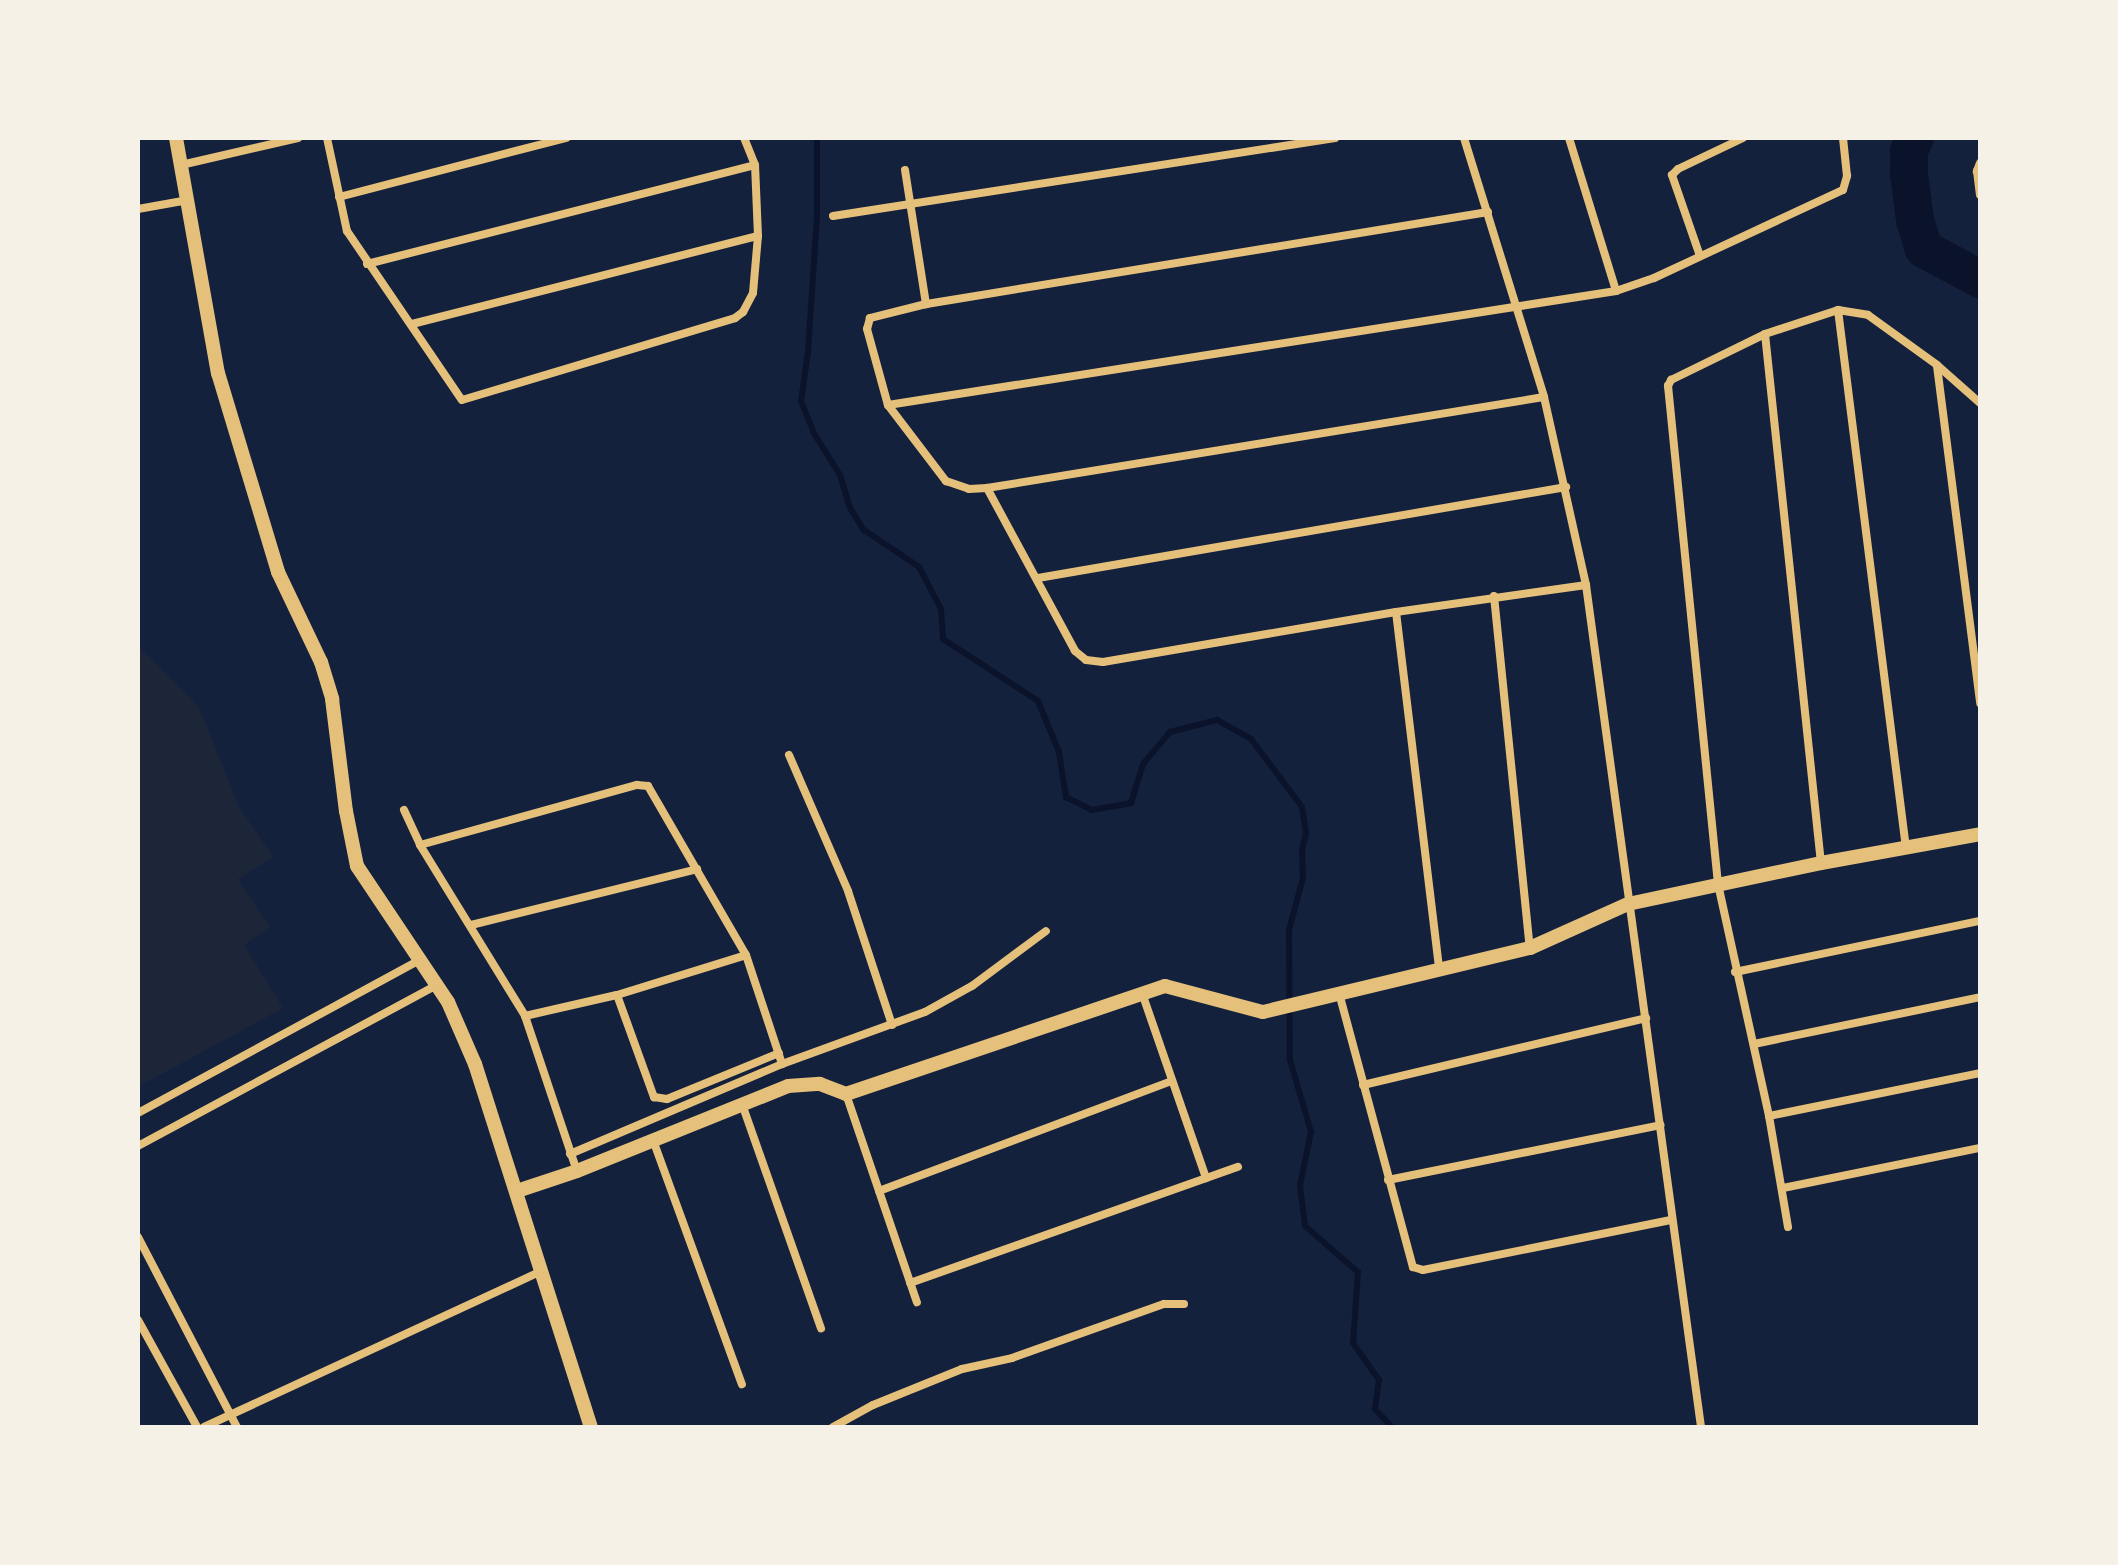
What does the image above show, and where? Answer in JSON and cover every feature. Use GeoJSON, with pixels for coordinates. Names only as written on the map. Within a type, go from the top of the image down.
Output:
{"type":"FeatureCollection","features":[{"type":"Feature","properties":{"kind":"street"},"geometry":{"type":"LineString","coordinates":[[176,138],[218,373],[245,471],[278,572],[321,662],[332,699],[346,811],[357,866],[448,1002],[475,1064],[591,1427]]}},
{"type":"Feature","properties":{"kind":"street"},"geometry":{"type":"LineString","coordinates":[[181,165],[298,138]]}},
{"type":"Feature","properties":{"kind":"street"},"geometry":{"type":"LineString","coordinates":[[327,138],[347,231],[367,264],[412,324],[455,394],[468,400],[735,318],[750,304],[758,236],[755,165],[744,138]]}},
{"type":"Feature","properties":{"kind":"street"},"geometry":{"type":"LineString","coordinates":[[339,197],[566,138]]}},
{"type":"Feature","properties":{"kind":"street"},"geometry":{"type":"LineString","coordinates":[[833,216],[913,206],[1335,138]]}},
{"type":"Feature","properties":{"kind":"street"},"geometry":{"type":"LineString","coordinates":[[1464,138],[1544,397],[1586,585],[1701,1427]]}},
{"type":"Feature","properties":{"kind":"street"},"geometry":{"type":"LineString","coordinates":[[1569,138],[1616,291]]}},
{"type":"Feature","properties":{"kind":"street"},"geometry":{"type":"LineString","coordinates":[[1700,256],[1672,175],[1678,169],[1743,138]]}},
{"type":"Feature","properties":{"kind":"street"},"geometry":{"type":"LineString","coordinates":[[888,405],[1616,291],[1843,190],[1847,176],[1843,138]]}},
{"type":"Feature","properties":{"kind":"street"},"geometry":{"type":"LineString","coordinates":[[1980,163],[1977,171],[1980,195]]}},
{"type":"Feature","properties":{"kind":"street"},"geometry":{"type":"LineString","coordinates":[[367,264],[755,165]]}},
{"type":"Feature","properties":{"kind":"street"},"geometry":{"type":"LineString","coordinates":[[905,170],[926,304]]}},
{"type":"Feature","properties":{"kind":"street"},"geometry":{"type":"LineString","coordinates":[[138,209],[188,200]]}},
{"type":"Feature","properties":{"kind":"street"},"geometry":{"type":"LineString","coordinates":[[1488,212],[926,304],[867,320],[888,405],[946,481],[969,489],[1544,397]]}},
{"type":"Feature","properties":{"kind":"street"},"geometry":{"type":"LineString","coordinates":[[412,324],[758,236]]}},
{"type":"Feature","properties":{"kind":"street"},"geometry":{"type":"LineString","coordinates":[[1838,310],[1906,848]]}},
{"type":"Feature","properties":{"kind":"street"},"geometry":{"type":"LineString","coordinates":[[1788,1227],[1769,1116],[1718,884],[1667,398],[1671,380],[1765,334],[1838,310],[1868,315],[1937,365],[1980,403]]}},
{"type":"Feature","properties":{"kind":"street"},"geometry":{"type":"LineString","coordinates":[[1765,334],[1821,863]]}},
{"type":"Feature","properties":{"kind":"street"},"geometry":{"type":"LineString","coordinates":[[1937,365],[1980,703]]}},
{"type":"Feature","properties":{"kind":"street"},"geometry":{"type":"LineString","coordinates":[[1038,578],[1566,487]]}},
{"type":"Feature","properties":{"kind":"street"},"geometry":{"type":"LineString","coordinates":[[987,488],[1075,651],[1086,660],[1103,662],[1494,596],[1586,585]]}},
{"type":"Feature","properties":{"kind":"street"},"geometry":{"type":"LineString","coordinates":[[1494,596],[1530,948]]}},
{"type":"Feature","properties":{"kind":"street"},"geometry":{"type":"LineString","coordinates":[[1396,612],[1439,968]]}},
{"type":"Feature","properties":{"kind":"street"},"geometry":{"type":"LineString","coordinates":[[789,755],[848,891],[892,1025]]}},
{"type":"Feature","properties":{"kind":"street"},"geometry":{"type":"LineString","coordinates":[[420,845],[637,785],[652,789],[746,955],[782,1064]]}},
{"type":"Feature","properties":{"kind":"street"},"geometry":{"type":"LineString","coordinates":[[404,810],[420,845],[525,1016],[577,1171]]}},
{"type":"Feature","properties":{"kind":"street"},"geometry":{"type":"LineString","coordinates":[[517,1191],[577,1171],[788,1086],[820,1084],[846,1094],[1142,992],[1173,986],[1256,1012],[1268,1010],[1530,948],[1628,904],[1821,863],[1980,834]]}},
{"type":"Feature","properties":{"kind":"street"},"geometry":{"type":"LineString","coordinates":[[471,925],[697,869]]}},
{"type":"Feature","properties":{"kind":"street"},"geometry":{"type":"LineString","coordinates":[[1735,972],[1980,921]]}},
{"type":"Feature","properties":{"kind":"street"},"geometry":{"type":"LineString","coordinates":[[570,1154],[782,1064],[892,1025],[972,986],[1046,931]]}},
{"type":"Feature","properties":{"kind":"street"},"geometry":{"type":"LineString","coordinates":[[525,1016],[617,995],[746,955]]}},
{"type":"Feature","properties":{"kind":"street"},"geometry":{"type":"LineString","coordinates":[[138,1113],[418,961]]}},
{"type":"Feature","properties":{"kind":"street"},"geometry":{"type":"LineString","coordinates":[[138,1146],[437,985]]}},
{"type":"Feature","properties":{"kind":"street"},"geometry":{"type":"LineString","coordinates":[[1142,992],[1206,1178]]}},
{"type":"Feature","properties":{"kind":"street"},"geometry":{"type":"LineString","coordinates":[[1339,992],[1411,1263],[1417,1270],[1672,1220]]}},
{"type":"Feature","properties":{"kind":"street"},"geometry":{"type":"LineString","coordinates":[[617,995],[651,1094],[667,1099],[779,1053]]}},
{"type":"Feature","properties":{"kind":"street"},"geometry":{"type":"LineString","coordinates":[[1754,1044],[1980,997]]}},
{"type":"Feature","properties":{"kind":"street"},"geometry":{"type":"LineString","coordinates":[[1363,1085],[1646,1018]]}},
{"type":"Feature","properties":{"kind":"street"},"geometry":{"type":"LineString","coordinates":[[1769,1116],[1980,1073]]}},
{"type":"Feature","properties":{"kind":"street"},"geometry":{"type":"LineString","coordinates":[[879,1191],[1172,1081]]}},
{"type":"Feature","properties":{"kind":"street"},"geometry":{"type":"LineString","coordinates":[[846,1094],[917,1302]]}},
{"type":"Feature","properties":{"kind":"street"},"geometry":{"type":"LineString","coordinates":[[742,1104],[821,1328]]}},
{"type":"Feature","properties":{"kind":"street"},"geometry":{"type":"LineString","coordinates":[[1388,1180],[1660,1125]]}},
{"type":"Feature","properties":{"kind":"street"},"geometry":{"type":"LineString","coordinates":[[653,1140],[742,1384]]}},
{"type":"Feature","properties":{"kind":"street"},"geometry":{"type":"LineString","coordinates":[[1783,1188],[1980,1148]]}},
{"type":"Feature","properties":{"kind":"street"},"geometry":{"type":"LineString","coordinates":[[910,1283],[1238,1167]]}},
{"type":"Feature","properties":{"kind":"street"},"geometry":{"type":"LineString","coordinates":[[138,1237],[237,1427]]}},
{"type":"Feature","properties":{"kind":"street"},"geometry":{"type":"LineString","coordinates":[[204,1427],[543,1270]]}},
{"type":"Feature","properties":{"kind":"street"},"geometry":{"type":"LineString","coordinates":[[833,1427],[862,1410],[962,1369],[1012,1358],[1164,1304],[1184,1304]]}},
{"type":"Feature","properties":{"kind":"street"},"geometry":{"type":"LineString","coordinates":[[138,1320],[197,1427]]}},
{"type":"Feature","properties":{"kind":"shaded area"},"geometry":{"type":"Polygon","coordinates":[[[138,645],[199,707],[239,808],[274,857],[238,879],[270,927],[244,945],[283,1008],[138,1087],[138,645]]]}},
{"type":"Feature","properties":{"kind":"waterway"},"geometry":{"type":"LineString","coordinates":[[817,138],[817,216],[808,352],[801,401],[815,435],[840,475],[850,508],[864,530],[919,567],[941,609],[943,639],[1038,701],[1059,752],[1066,797],[1092,810],[1131,803],[1143,764],[1170,732],[1217,720],[1251,739],[1302,807],[1306,833],[1302,851],[1303,878],[1289,930],[1290,1060],[1311,1132],[1300,1185],[1305,1226],[1358,1272],[1353,1343],[1379,1380],[1375,1409],[1392,1427]]}},
{"type":"Feature","properties":{"kind":"waterway"},"geometry":{"type":"LineString","coordinates":[[1915,138],[1909,151],[1909,174],[1915,220],[1924,249],[1980,279]]}}]}
